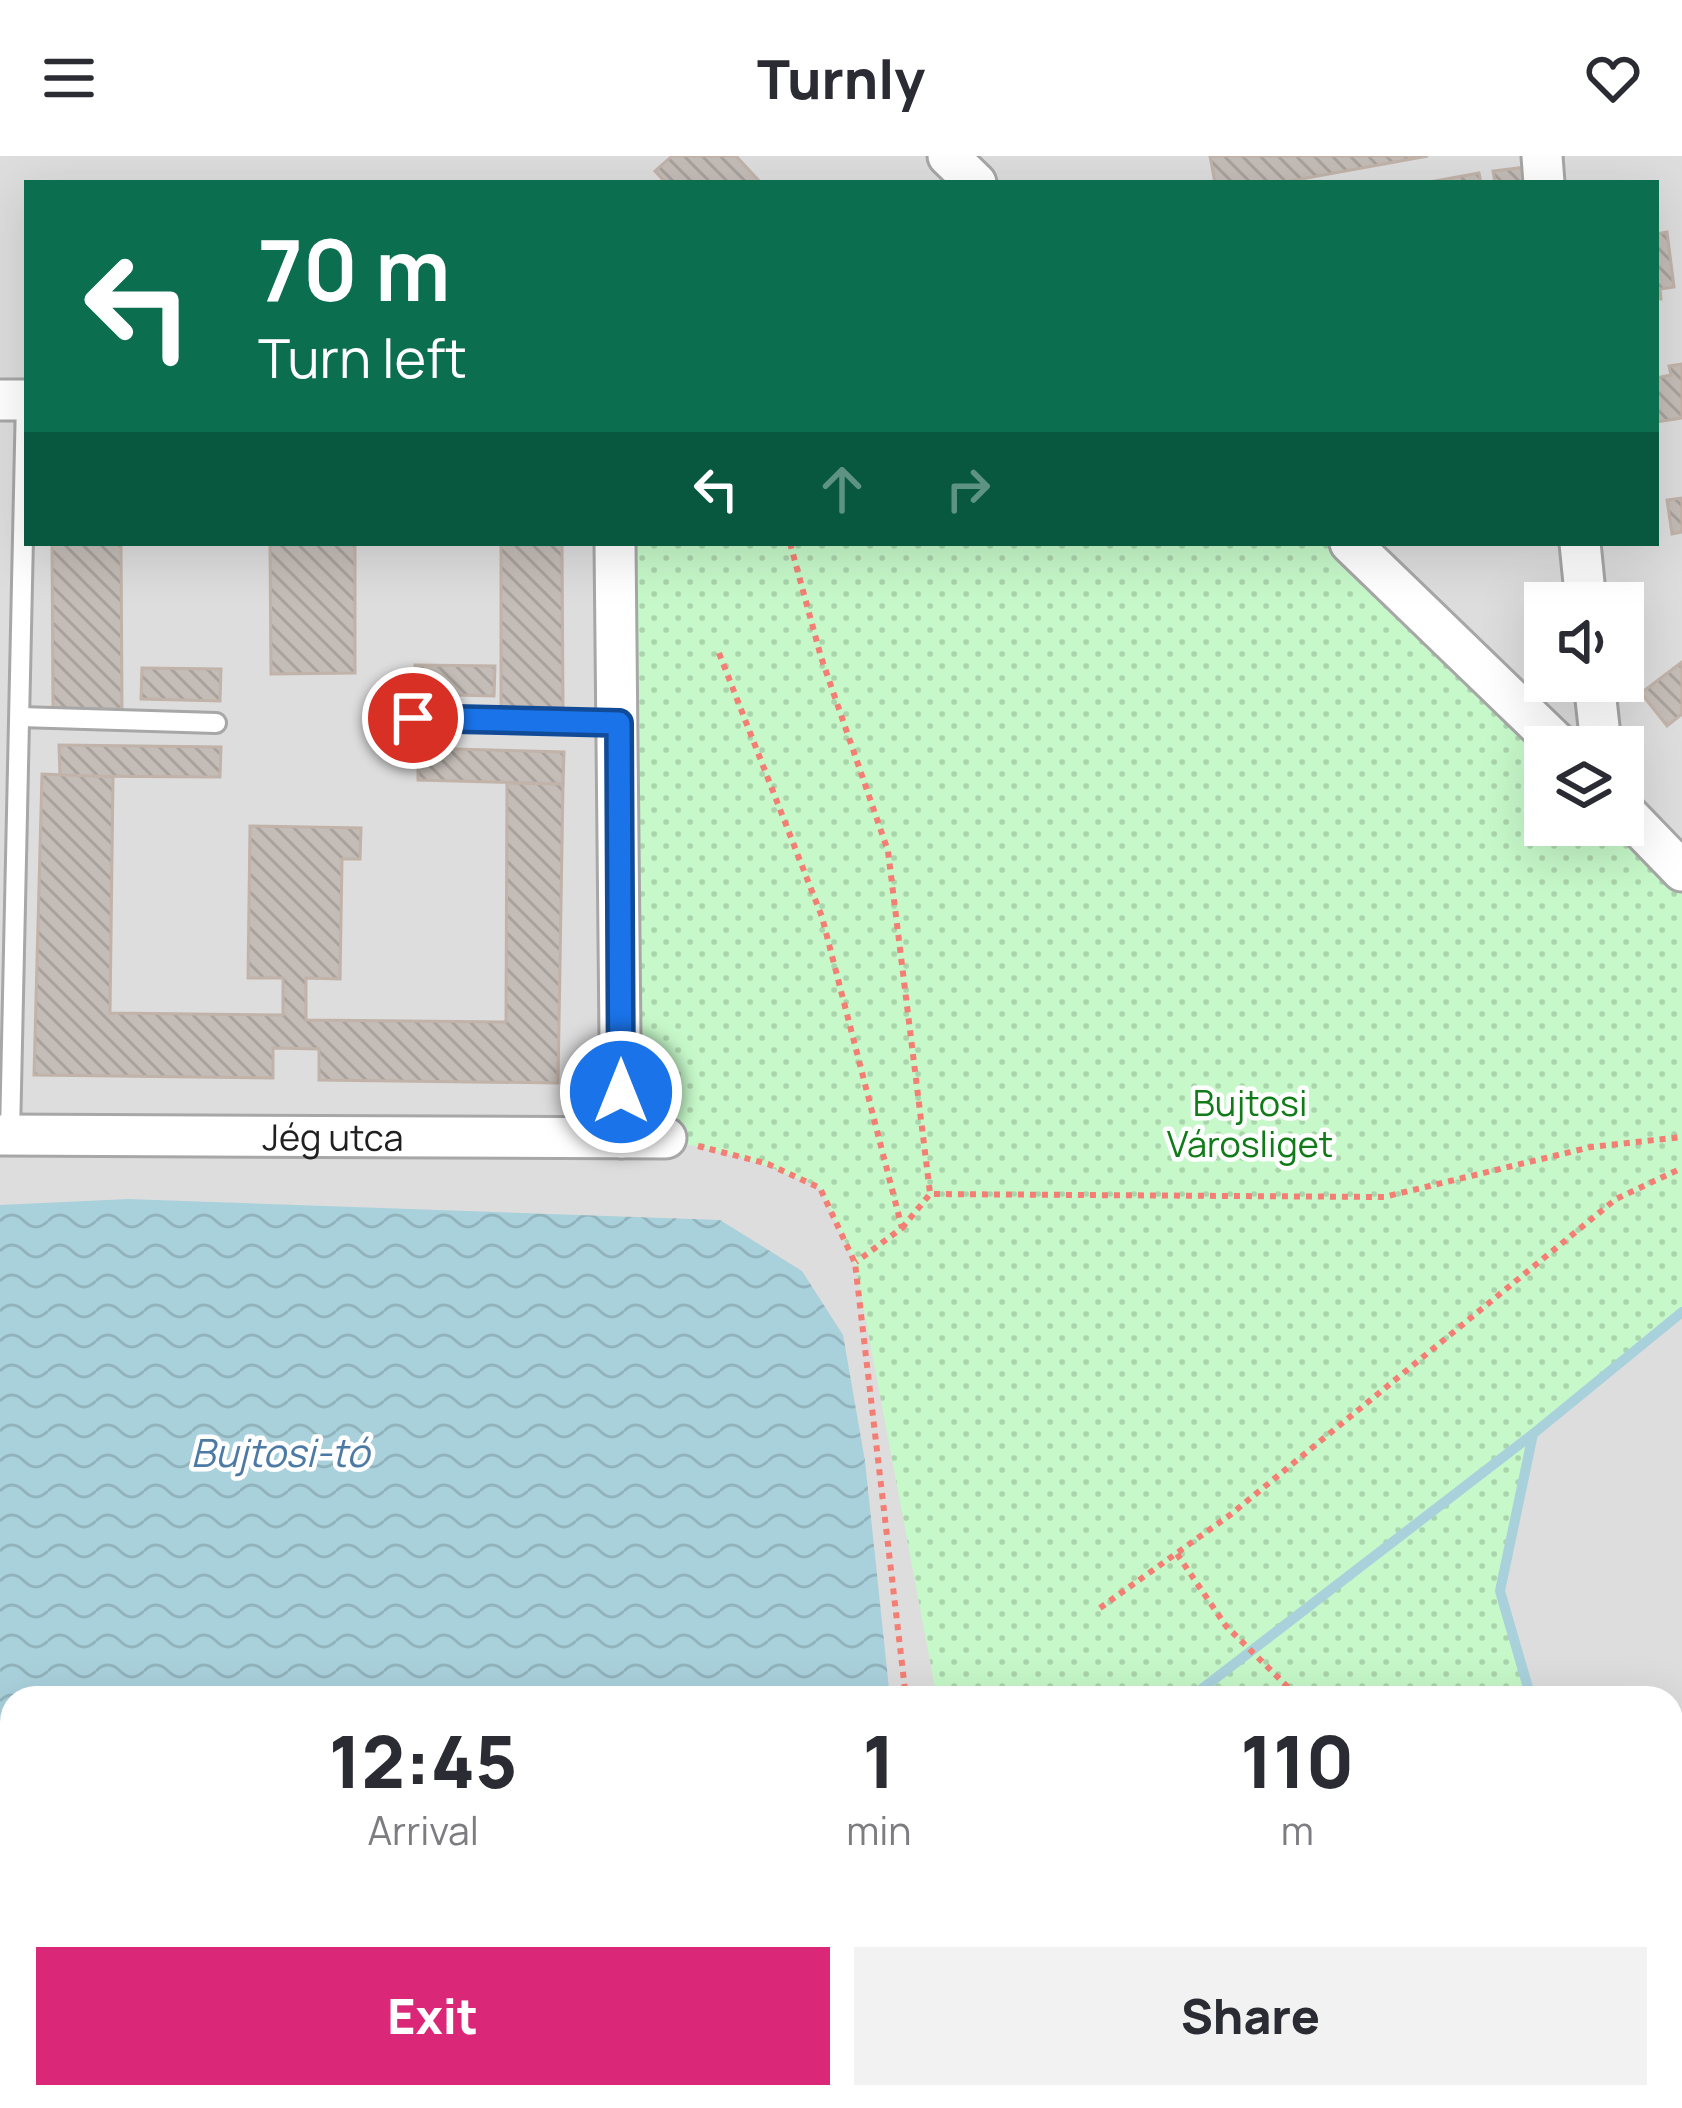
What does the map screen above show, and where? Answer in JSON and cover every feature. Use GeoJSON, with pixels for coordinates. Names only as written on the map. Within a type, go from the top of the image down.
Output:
{"type":"FeatureCollection","features":[{"type":"Feature","properties":{"kind":"street"},"geometry":{"type":"LineString","coordinates":[[948,156],[973,180]]}},
{"type":"Feature","properties":{"kind":"street"},"geometry":{"type":"LineString","coordinates":[[615,546],[621,1138]]}},
{"type":"Feature","properties":{"kind":"street"},"geometry":{"type":"LineString","coordinates":[[1353,546],[1539,726]]}},
{"type":"Feature","properties":{"kind":"street"},"geometry":{"type":"LineString","coordinates":[[1580,546],[1584,582]]}},
{"type":"Feature","properties":{"kind":"street"},"geometry":{"type":"LineString","coordinates":[[1644,832],[1682,871]]}},
{"type":"Feature","properties":{"kind":"street","name":"Jég utca"},"geometry":{"type":"LineString","coordinates":[[5,1135],[667,1138]]}},
{"type":"Feature","properties":{"kind":"lane"},"geometry":{"type":"LineString","coordinates":[[5,1135],[24,506]]}},
{"type":"Feature","properties":{"kind":"lane"},"geometry":{"type":"LineString","coordinates":[[20,717],[216,723]]}},
{"type":"Feature","properties":{"kind":"lane"},"geometry":{"type":"LineString","coordinates":[[413,718],[619,723]]}},
{"type":"Feature","properties":{"kind":"path"},"geometry":{"type":"LineString","coordinates":[[791,546],[821,658],[888,851],[930,1194],[902,1228],[855,1263]]}},
{"type":"Feature","properties":{"kind":"path"},"geometry":{"type":"LineString","coordinates":[[719,653],[822,917],[902,1228]]}},
{"type":"Feature","properties":{"kind":"path"},"geometry":{"type":"LineString","coordinates":[[930,1194],[1384,1197],[1591,1147],[1682,1137]]}},
{"type":"Feature","properties":{"kind":"path"},"geometry":{"type":"LineString","coordinates":[[667,1138],[768,1164],[820,1187],[855,1263],[905,1686]]}},
{"type":"Feature","properties":{"kind":"path"},"geometry":{"type":"LineString","coordinates":[[1100,1608],[1177,1554],[1616,1199],[1682,1168]]}},
{"type":"Feature","properties":{"kind":"path"},"geometry":{"type":"LineString","coordinates":[[1177,1554],[1226,1626],[1287,1686]]}},
{"type":"Feature","properties":{"kind":"shaded area"},"geometry":{"type":"Polygon","coordinates":[[[0,156],[1682,156],[1682,1686],[0,1686],[0,156]]]}},
{"type":"Feature","properties":{"kind":"green space","name":"Bujtosi Városliget"},"geometry":{"type":"Polygon","coordinates":[[[615,546],[1348,546],[1524,726],[1524,846],[1644,846],[1644,842],[1682,873],[1682,1310],[1533,1434],[1500,1591],[1527,1686],[935,1686],[855,1263],[820,1188],[723,1152],[621,1138],[615,546]]]}},
{"type":"Feature","properties":{"kind":"water","name":"Bujtosi-tó"},"geometry":{"type":"Polygon","coordinates":[[[128,1199],[720,1220],[802,1271],[843,1335],[865,1461],[889,1686],[0,1686],[0,1205],[128,1199]]]}},
{"type":"Feature","properties":{"kind":"building"},"geometry":{"type":"Polygon","coordinates":[[[672,156],[736,156],[758,180],[663,180],[655,171],[672,156]]]}},
{"type":"Feature","properties":{"kind":"building"},"geometry":{"type":"Polygon","coordinates":[[[1210,156],[1428,156],[1296,180],[1214,180],[1210,156]]]}},
{"type":"Feature","properties":{"kind":"building"},"geometry":{"type":"Polygon","coordinates":[[[1527,167],[1529,180],[1494,180],[1493,171],[1527,167]]]}},
{"type":"Feature","properties":{"kind":"building"},"geometry":{"type":"Polygon","coordinates":[[[1479,173],[1480,180],[1440,180],[1479,173]]]}},
{"type":"Feature","properties":{"kind":"building"},"geometry":{"type":"Polygon","coordinates":[[[1667,232],[1674,287],[1660,289],[1661,299],[1659,299],[1659,233],[1667,232]]]}},
{"type":"Feature","properties":{"kind":"building"},"geometry":{"type":"Polygon","coordinates":[[[1682,364],[1682,418],[1659,422],[1659,377],[1671,375],[1669,366],[1682,364]]]}},
{"type":"Feature","properties":{"kind":"building"},"geometry":{"type":"Polygon","coordinates":[[[1682,498],[1682,532],[1672,534],[1667,500],[1682,498]]]}},
{"type":"Feature","properties":{"kind":"building"},"geometry":{"type":"Polygon","coordinates":[[[52,546],[121,546],[122,709],[53,709],[52,546]]]}},
{"type":"Feature","properties":{"kind":"building"},"geometry":{"type":"Polygon","coordinates":[[[270,546],[355,546],[355,673],[271,674],[270,546]]]}},
{"type":"Feature","properties":{"kind":"building"},"geometry":{"type":"Polygon","coordinates":[[[501,546],[562,546],[563,710],[501,711],[501,546]]]}},
{"type":"Feature","properties":{"kind":"building"},"geometry":{"type":"Polygon","coordinates":[[[1682,662],[1682,714],[1667,726],[1644,691],[1682,662]]]}},
{"type":"Feature","properties":{"kind":"building"},"geometry":{"type":"Polygon","coordinates":[[[415,665],[495,666],[494,696],[415,694],[415,665]]]}},
{"type":"Feature","properties":{"kind":"building"},"geometry":{"type":"Polygon","coordinates":[[[142,668],[221,669],[220,701],[141,699],[142,668]]]}},
{"type":"Feature","properties":{"kind":"building"},"geometry":{"type":"Polygon","coordinates":[[[59,745],[221,747],[220,777],[60,776],[59,745]]]}},
{"type":"Feature","properties":{"kind":"building"},"geometry":{"type":"Polygon","coordinates":[[[418,748],[564,752],[563,784],[418,780],[418,748]]]}},
{"type":"Feature","properties":{"kind":"building"},"geometry":{"type":"Polygon","coordinates":[[[42,774],[113,777],[110,1013],[283,1015],[283,978],[248,978],[250,826],[361,828],[360,859],[342,859],[340,979],[306,978],[306,1020],[506,1022],[507,783],[563,784],[558,1083],[319,1080],[319,1049],[273,1048],[273,1078],[34,1075],[42,774]]]}},
{"type":"Feature","properties":{"kind":"waterway"},"geometry":{"type":"LineString","coordinates":[[1528,1686],[1500,1591],[1533,1434],[1682,1312]]}},
{"type":"Feature","properties":{"kind":"waterway"},"geometry":{"type":"LineString","coordinates":[[1206,1686],[1533,1434]]}},
{"type":"Feature","properties":{"kind":"route"},"geometry":{"type":"LineString","coordinates":[[413,718],[619,723],[621,1092]]}}]}
